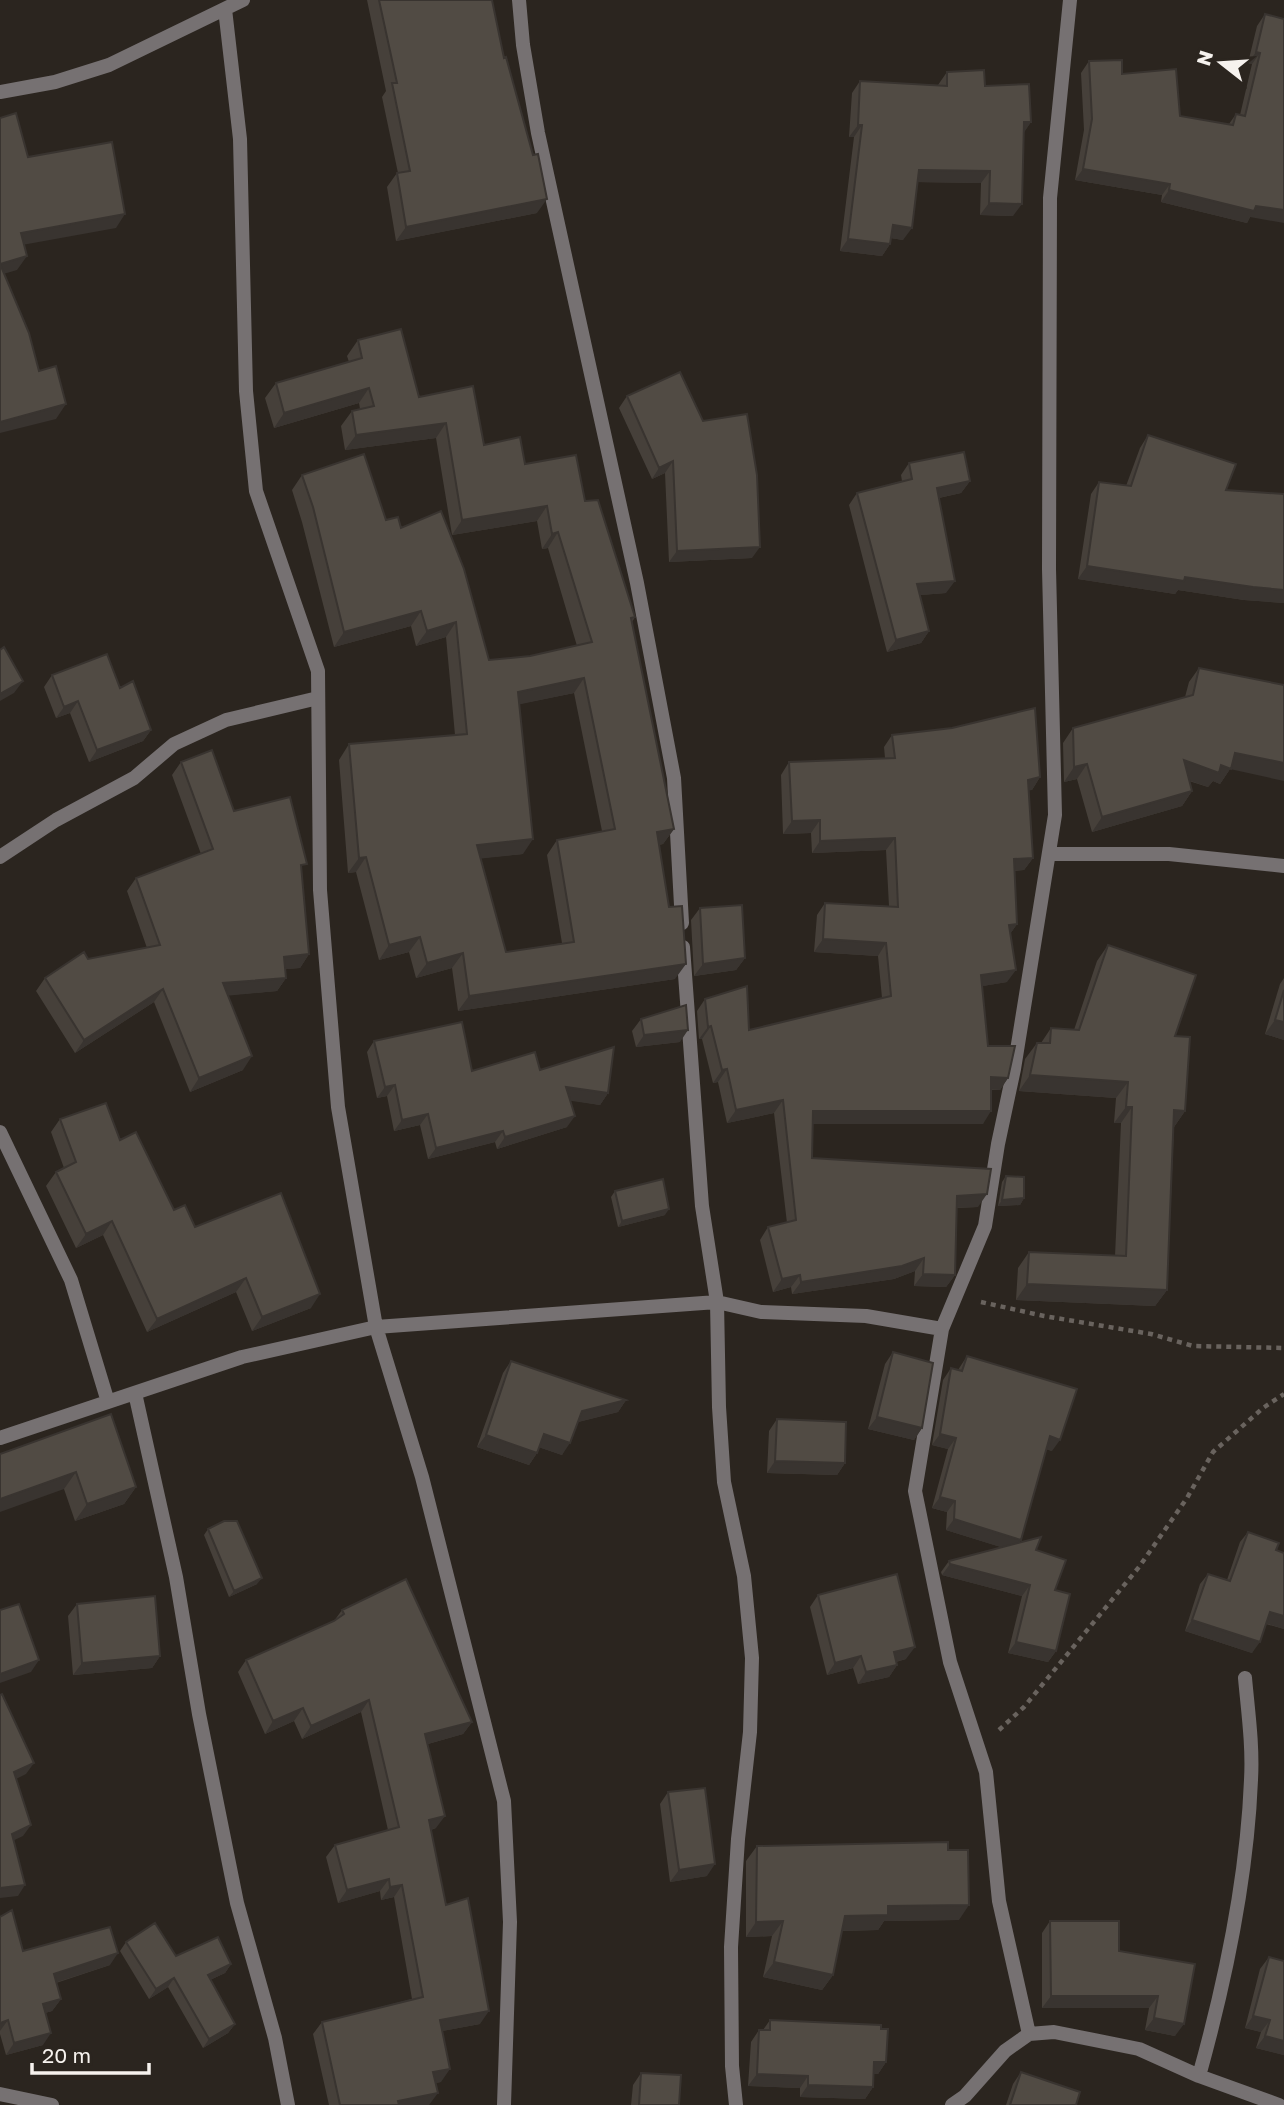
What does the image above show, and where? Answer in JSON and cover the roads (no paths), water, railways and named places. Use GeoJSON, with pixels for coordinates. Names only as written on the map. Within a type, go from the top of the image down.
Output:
{"type":"FeatureCollection","features":[{"type":"Feature","properties":{"kind":"street"},"geometry":{"type":"LineString","coordinates":[[519,0],[523,45],[538,133],[637,583],[674,778],[685,986],[702,1206],[717,1302],[724,1482],[744,1576],[752,1658],[750,1732],[738,1839],[731,1947],[732,2066],[736,2105]]}},
{"type":"Feature","properties":{"kind":"street"},"geometry":{"type":"LineString","coordinates":[[1030,2034],[999,1901],[986,1772],[950,1662],[915,1491],[942,1329],[985,1226],[998,1143],[1014,1069],[1055,815],[1049,569],[1050,198],[1070,0]]}},
{"type":"Feature","properties":{"kind":"street"},"geometry":{"type":"LineString","coordinates":[[0,92],[55,82],[109,65],[234,4],[246,391],[256,491],[317,671],[320,890],[338,1107],[376,1327],[422,1477],[504,1801],[510,1922],[504,2105]]}},
{"type":"Feature","properties":{"kind":"street"},"geometry":{"type":"LineString","coordinates":[[0,857],[56,820],[134,778],[174,744],[226,720],[318,698]]}},
{"type":"Feature","properties":{"kind":"street"},"geometry":{"type":"LineString","coordinates":[[1049,854],[1169,854],[1284,866]]}},
{"type":"Feature","properties":{"kind":"street"},"geometry":{"type":"LineString","coordinates":[[0,1132],[71,1280],[108,1402]]}},
{"type":"Feature","properties":{"kind":"street"},"geometry":{"type":"LineString","coordinates":[[0,1438],[242,1356],[376,1327],[717,1302],[761,1312],[866,1315],[942,1329]]}},
{"type":"Feature","properties":{"kind":"street"},"geometry":{"type":"LineString","coordinates":[[135,1393],[176,1577],[199,1714],[237,1903],[275,2038],[288,2105]]}},
{"type":"Feature","properties":{"kind":"street"},"geometry":{"type":"LineString","coordinates":[[1199,2076],[1219,2001],[1242,1884],[1252,1778],[1245,1678]]}},
{"type":"Feature","properties":{"kind":"street"},"geometry":{"type":"LineString","coordinates":[[952,2105],[965,2096],[1005,2051],[1030,2034],[1054,2032],[1139,2049],[1199,2076],[1279,2105]]}},
{"type":"Feature","properties":{"kind":"street"},"geometry":{"type":"LineString","coordinates":[[0,2094],[52,2105]]}}]}
